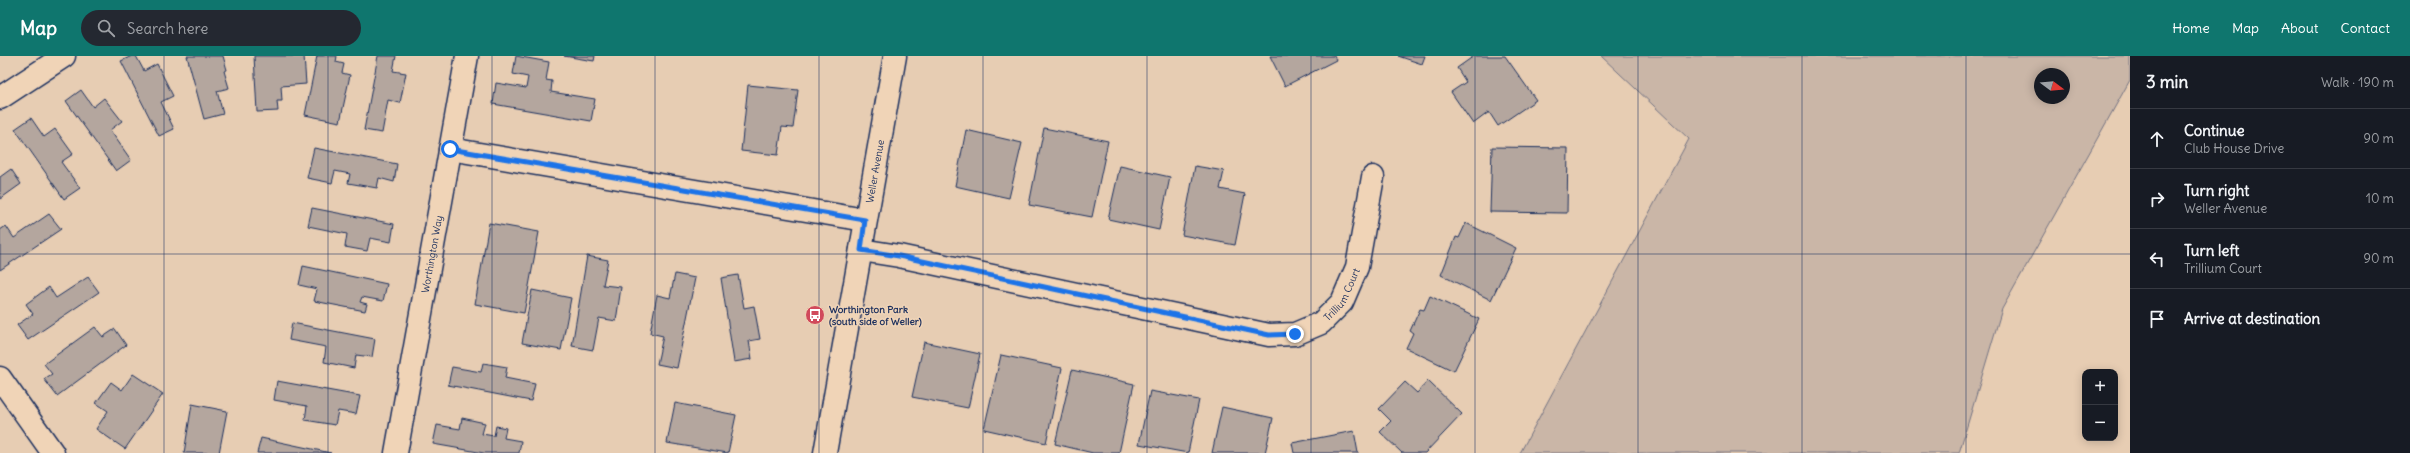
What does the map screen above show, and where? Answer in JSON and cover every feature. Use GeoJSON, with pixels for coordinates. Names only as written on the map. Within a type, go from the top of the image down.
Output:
{"type":"FeatureCollection","features":[{"type":"Feature","properties":{"kind":"street"},"geometry":{"type":"LineString","coordinates":[[0,98],[64,56]]}},
{"type":"Feature","properties":{"kind":"street","name":"Worthington Way"},"geometry":{"type":"LineString","coordinates":[[396,453],[467,56]]}},
{"type":"Feature","properties":{"kind":"street","name":"Weller Avenue"},"geometry":{"type":"LineString","coordinates":[[825,453],[895,56]]}},
{"type":"Feature","properties":{"kind":"street"},"geometry":{"type":"LineString","coordinates":[[450,149],[865,220]]}},
{"type":"Feature","properties":{"kind":"street","name":"Trillium Court"},"geometry":{"type":"LineString","coordinates":[[861,250],[899,256],[1269,335],[1295,334],[1321,322],[1342,302],[1357,267],[1373,177]]}},
{"type":"Feature","properties":{"kind":"street"},"geometry":{"type":"LineString","coordinates":[[0,378],[53,453]]}},
{"type":"Feature","properties":{"kind":"shaded area"},"geometry":{"type":"Polygon","coordinates":[[[1601,56],[2130,56],[2130,80],[2002,309],[1959,453],[1520,453],[1689,139],[1601,56]]]}},
{"type":"Feature","properties":{"kind":"building"},"geometry":{"type":"Polygon","coordinates":[[[132,56],[136,56],[144,71],[157,64],[173,96],[161,102],[174,129],[159,136],[121,61],[132,56]]]}},
{"type":"Feature","properties":{"kind":"building"},"geometry":{"type":"Polygon","coordinates":[[[187,56],[223,56],[227,70],[224,71],[229,88],[217,91],[223,114],[204,119],[187,56]]]}},
{"type":"Feature","properties":{"kind":"building"},"geometry":{"type":"Polygon","coordinates":[[[254,56],[304,56],[306,84],[281,86],[282,101],[277,101],[278,111],[257,112],[254,56]]]}},
{"type":"Feature","properties":{"kind":"building"},"geometry":{"type":"Polygon","coordinates":[[[317,56],[337,56],[336,62],[344,64],[342,73],[350,75],[340,122],[305,115],[317,56]]]}},
{"type":"Feature","properties":{"kind":"building"},"geometry":{"type":"Polygon","coordinates":[[[378,56],[396,56],[393,71],[406,73],[400,103],[388,100],[382,133],[364,130],[378,56]]]}},
{"type":"Feature","properties":{"kind":"building"},"geometry":{"type":"Polygon","coordinates":[[[516,56],[549,62],[546,80],[552,81],[551,92],[595,99],[591,121],[493,104],[496,83],[526,88],[528,77],[513,74],[516,56]]]}},
{"type":"Feature","properties":{"kind":"building"},"geometry":{"type":"Polygon","coordinates":[[[564,56],[595,56],[594,61],[564,56]]]}},
{"type":"Feature","properties":{"kind":"building"},"geometry":{"type":"Polygon","coordinates":[[[1270,56],[1334,56],[1336,60],[1285,86],[1270,56]]]}},
{"type":"Feature","properties":{"kind":"building"},"geometry":{"type":"Polygon","coordinates":[[[1398,56],[1425,56],[1422,64],[1398,56]]]}},
{"type":"Feature","properties":{"kind":"building"},"geometry":{"type":"Polygon","coordinates":[[[1474,56],[1505,56],[1536,100],[1498,126],[1489,112],[1473,124],[1451,92],[1466,82],[1457,68],[1474,56]]]}},
{"type":"Feature","properties":{"kind":"building"},"geometry":{"type":"Polygon","coordinates":[[[748,85],[798,90],[793,128],[782,127],[778,155],[741,151],[748,85]]]}},
{"type":"Feature","properties":{"kind":"building"},"geometry":{"type":"Polygon","coordinates":[[[81,90],[93,107],[104,98],[122,121],[110,130],[131,160],[116,171],[66,101],[81,90]]]}},
{"type":"Feature","properties":{"kind":"building"},"geometry":{"type":"Polygon","coordinates":[[[31,118],[44,137],[55,129],[73,154],[61,162],[80,188],[64,199],[15,129],[31,118]]]}},
{"type":"Feature","properties":{"kind":"building"},"geometry":{"type":"Polygon","coordinates":[[[1044,128],[1108,141],[1092,217],[1029,205],[1044,128]]]}},
{"type":"Feature","properties":{"kind":"building"},"geometry":{"type":"Polygon","coordinates":[[[966,130],[1022,143],[1009,198],[955,186],[966,130]]]}},
{"type":"Feature","properties":{"kind":"building"},"geometry":{"type":"Polygon","coordinates":[[[1492,147],[1568,148],[1567,213],[1490,212],[1492,147]]]}},
{"type":"Feature","properties":{"kind":"building"},"geometry":{"type":"Polygon","coordinates":[[[314,148],[397,164],[394,182],[379,178],[377,188],[348,183],[350,174],[335,171],[332,183],[307,178],[314,148]]]}},
{"type":"Feature","properties":{"kind":"building"},"geometry":{"type":"Polygon","coordinates":[[[1120,166],[1170,177],[1159,230],[1108,219],[1120,166]]]}},
{"type":"Feature","properties":{"kind":"building"},"geometry":{"type":"Polygon","coordinates":[[[1195,166],[1224,171],[1220,189],[1245,194],[1235,245],[1182,235],[1195,166]]]}},
{"type":"Feature","properties":{"kind":"building"},"geometry":{"type":"Polygon","coordinates":[[[11,169],[21,184],[0,199],[0,177],[11,169]]]}},
{"type":"Feature","properties":{"kind":"building"},"geometry":{"type":"Polygon","coordinates":[[[312,208],[394,224],[391,242],[370,238],[367,251],[345,247],[347,234],[308,226],[312,208]]]}},
{"type":"Feature","properties":{"kind":"building"},"geometry":{"type":"Polygon","coordinates":[[[49,214],[61,229],[0,270],[0,230],[6,226],[14,238],[49,214]]]}},
{"type":"Feature","properties":{"kind":"building"},"geometry":{"type":"Polygon","coordinates":[[[489,223],[539,232],[524,313],[475,304],[489,223]]]}},
{"type":"Feature","properties":{"kind":"building"},"geometry":{"type":"Polygon","coordinates":[[[1466,223],[1516,248],[1491,300],[1441,275],[1456,237],[1459,238],[1466,223]]]}},
{"type":"Feature","properties":{"kind":"building"},"geometry":{"type":"Polygon","coordinates":[[[587,256],[608,260],[603,285],[621,287],[616,321],[599,318],[593,350],[572,346],[587,256]]]}},
{"type":"Feature","properties":{"kind":"building"},"geometry":{"type":"Polygon","coordinates":[[[303,266],[387,284],[383,301],[362,297],[360,302],[367,304],[365,311],[314,301],[317,289],[299,285],[303,266]]]}},
{"type":"Feature","properties":{"kind":"building"},"geometry":{"type":"Polygon","coordinates":[[[675,274],[695,278],[677,368],[657,364],[663,336],[650,333],[657,295],[670,298],[675,274]]]}},
{"type":"Feature","properties":{"kind":"building"},"geometry":{"type":"Polygon","coordinates":[[[738,275],[744,308],[754,306],[760,339],[749,341],[752,359],[734,362],[721,278],[738,275]]]}},
{"type":"Feature","properties":{"kind":"building"},"geometry":{"type":"Polygon","coordinates":[[[88,277],[99,292],[28,340],[17,325],[33,314],[26,304],[49,287],[56,298],[88,277]]]}},
{"type":"Feature","properties":{"kind":"building"},"geometry":{"type":"Polygon","coordinates":[[[532,290],[571,298],[561,350],[522,343],[532,290]]]}},
{"type":"Feature","properties":{"kind":"building"},"geometry":{"type":"Polygon","coordinates":[[[1430,296],[1479,319],[1454,371],[1406,348],[1413,333],[1410,331],[1420,309],[1424,310],[1430,296]]]}},
{"type":"Feature","properties":{"kind":"building"},"geometry":{"type":"Polygon","coordinates":[[[292,323],[375,339],[372,357],[356,355],[354,368],[324,362],[326,347],[289,340],[292,323]]]}},
{"type":"Feature","properties":{"kind":"building"},"geometry":{"type":"Polygon","coordinates":[[[95,327],[103,337],[115,329],[126,345],[57,396],[44,379],[52,374],[44,364],[95,327]]]}},
{"type":"Feature","properties":{"kind":"building"},"geometry":{"type":"Polygon","coordinates":[[[924,342],[980,354],[968,408],[912,397],[924,342]]]}},
{"type":"Feature","properties":{"kind":"building"},"geometry":{"type":"Polygon","coordinates":[[[1001,355],[1062,368],[1046,443],[984,429],[1001,355]]]}},
{"type":"Feature","properties":{"kind":"building"},"geometry":{"type":"Polygon","coordinates":[[[483,363],[507,367],[505,378],[535,384],[531,401],[448,385],[452,367],[481,372],[483,363]]]}},
{"type":"Feature","properties":{"kind":"building"},"geometry":{"type":"Polygon","coordinates":[[[1072,370],[1134,384],[1119,453],[1093,453],[1055,444],[1072,370]]]}},
{"type":"Feature","properties":{"kind":"building"},"geometry":{"type":"Polygon","coordinates":[[[133,374],[163,394],[125,449],[96,429],[108,411],[96,403],[111,382],[122,390],[133,374]]]}},
{"type":"Feature","properties":{"kind":"building"},"geometry":{"type":"Polygon","coordinates":[[[277,381],[360,396],[356,414],[338,411],[335,425],[305,420],[307,406],[274,400],[277,381]]]}},
{"type":"Feature","properties":{"kind":"building"},"geometry":{"type":"Polygon","coordinates":[[[1428,381],[1462,414],[1425,453],[1402,453],[1380,432],[1391,421],[1379,409],[1405,382],[1417,393],[1428,381]]]}},
{"type":"Feature","properties":{"kind":"building"},"geometry":{"type":"Polygon","coordinates":[[[1150,391],[1199,400],[1188,453],[1139,444],[1150,391]]]}},
{"type":"Feature","properties":{"kind":"building"},"geometry":{"type":"Polygon","coordinates":[[[675,403],[736,415],[728,453],[667,443],[675,403]]]}},
{"type":"Feature","properties":{"kind":"building"},"geometry":{"type":"Polygon","coordinates":[[[192,404],[227,411],[219,453],[184,453],[192,404]]]}},
{"type":"Feature","properties":{"kind":"building"},"geometry":{"type":"Polygon","coordinates":[[[1222,407],[1273,418],[1265,453],[1212,453],[1222,407]]]}},
{"type":"Feature","properties":{"kind":"building"},"geometry":{"type":"Polygon","coordinates":[[[462,418],[485,423],[482,434],[494,436],[496,426],[506,428],[504,438],[521,441],[519,453],[484,453],[433,444],[437,425],[460,429],[462,418]]]}},
{"type":"Feature","properties":{"kind":"building"},"geometry":{"type":"Polygon","coordinates":[[[1354,431],[1358,453],[1294,453],[1292,443],[1354,431]]]}},
{"type":"Feature","properties":{"kind":"building"},"geometry":{"type":"Polygon","coordinates":[[[261,438],[331,453],[257,453],[261,438]]]}},
{"type":"Feature","properties":{"kind":"place","name":"Worthington Park (south side of Weller)"},"geometry":{"type":"Point","coordinates":[815,315]}},
{"type":"Feature","properties":{"kind":"route"},"geometry":{"type":"LineString","coordinates":[[450,149],[865,220],[861,250],[899,256],[1269,335],[1295,334]]}}]}
